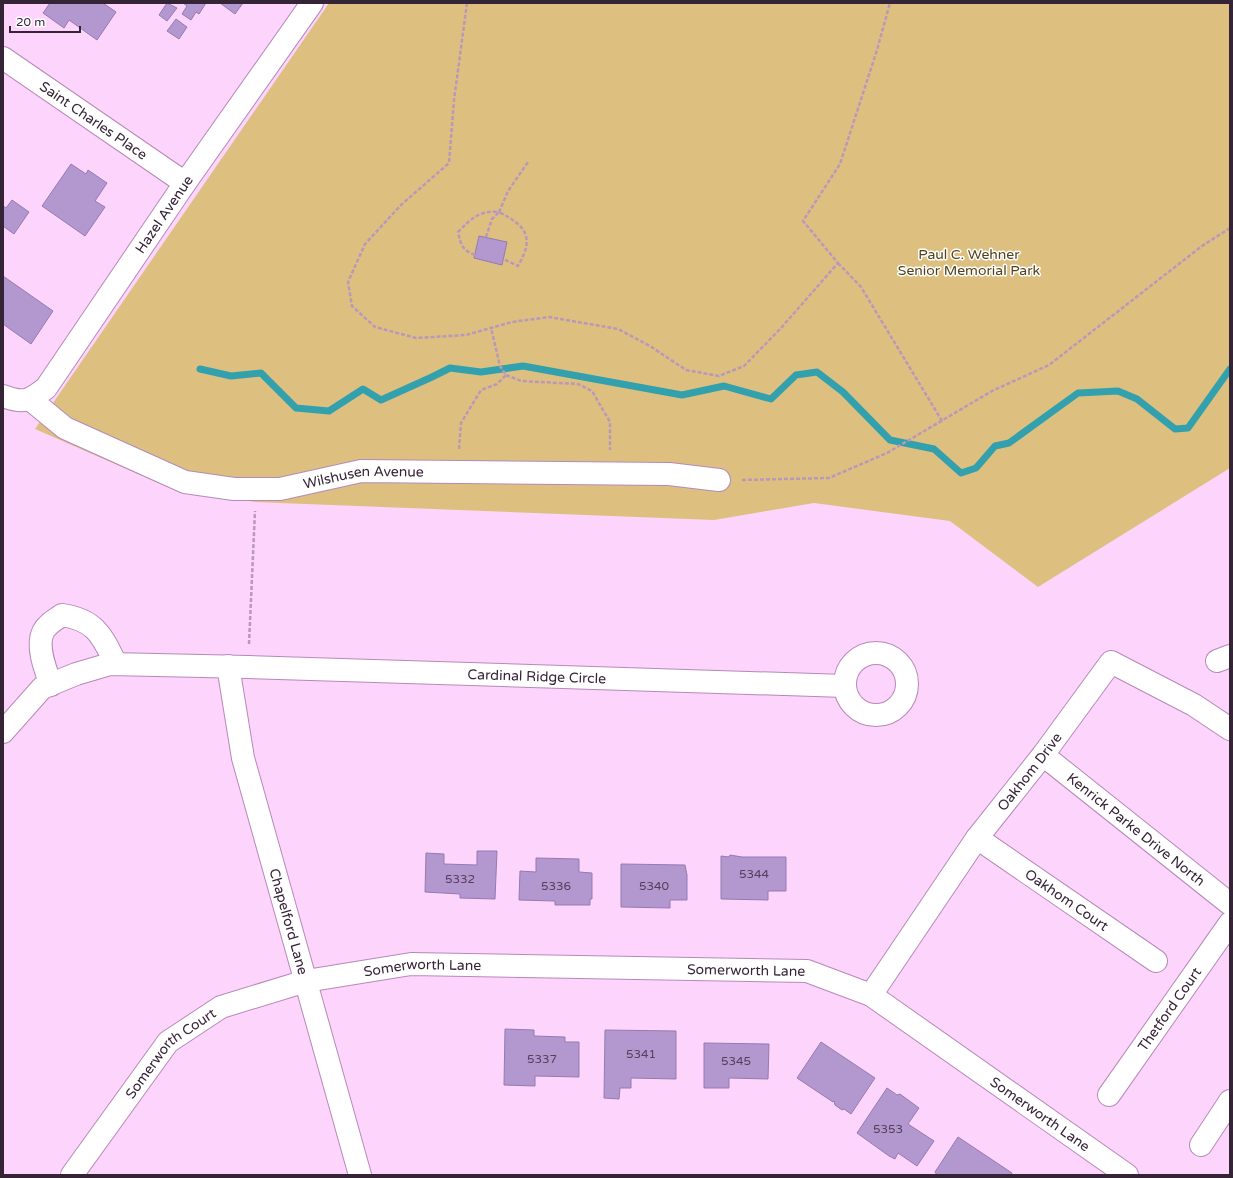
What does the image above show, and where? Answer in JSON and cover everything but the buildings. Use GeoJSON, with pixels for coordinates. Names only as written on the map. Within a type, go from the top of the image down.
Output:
{"type":"FeatureCollection","features":[{"type":"Feature","properties":{"kind":"street","name":"Hazel Avenue"},"geometry":{"type":"LineString","coordinates":[[31,400],[46,388],[185,183],[312,3]]}},
{"type":"Feature","properties":{"kind":"street","name":"Saint Charles Place"},"geometry":{"type":"LineString","coordinates":[[3,58],[185,183]]}},
{"type":"Feature","properties":{"kind":"street"},"geometry":{"type":"LineString","coordinates":[[3,396],[17,402],[31,400]]}},
{"type":"Feature","properties":{"kind":"street","name":"Wilshusen Avenue"},"geometry":{"type":"LineString","coordinates":[[31,400],[65,428],[185,482],[234,489],[280,489],[360,471],[670,474],[719,480]]}},
{"type":"Feature","properties":{"kind":"street"},"geometry":{"type":"LineString","coordinates":[[51,684],[42,654],[43,633],[50,623],[62,615],[87,622],[105,642],[116,664]]}},
{"type":"Feature","properties":{"kind":"street","name":"Oakhom Drive"},"geometry":{"type":"LineString","coordinates":[[871,995],[977,838],[1043,755],[1111,662],[1194,705],[1230,729]]}},
{"type":"Feature","properties":{"kind":"street","name":"Cardinal Ridge Circle"},"geometry":{"type":"LineString","coordinates":[[3,732],[42,688],[76,674],[110,664],[238,666],[845,686]]}},
{"type":"Feature","properties":{"kind":"street","name":"Chapelford Lane"},"geometry":{"type":"LineString","coordinates":[[238,666],[243,758],[360,1175]]}},
{"type":"Feature","properties":{"kind":"street","name":"Kenrick Parke Drive North"},"geometry":{"type":"LineString","coordinates":[[1043,755],[1230,904]]}},
{"type":"Feature","properties":{"kind":"street","name":"Oakhom Court"},"geometry":{"type":"LineString","coordinates":[[977,838],[1156,961]]}},
{"type":"Feature","properties":{"kind":"street","name":"Thetford Court"},"geometry":{"type":"LineString","coordinates":[[1109,1095],[1230,923]]}},
{"type":"Feature","properties":{"kind":"street","name":"Somerworth Lane"},"geometry":{"type":"LineString","coordinates":[[306,981],[411,964],[807,971],[871,995],[1127,1175]]}},
{"type":"Feature","properties":{"kind":"street","name":"Somerworth Court"},"geometry":{"type":"LineString","coordinates":[[72,1175],[168,1042],[221,1007],[306,981]]}},
{"type":"Feature","properties":{"kind":"street"},"geometry":{"type":"LineString","coordinates":[[1201,1145],[1230,1101]]}},
{"type":"Feature","properties":{"kind":"path"},"geometry":{"type":"LineString","coordinates":[[467,3],[454,100],[449,163],[401,205],[365,244],[348,282],[352,306],[376,327],[416,338],[466,335],[512,322],[549,317],[618,330],[650,346],[686,370],[719,376],[744,366],[781,328],[838,263]]}},
{"type":"Feature","properties":{"kind":"path"},"geometry":{"type":"LineString","coordinates":[[890,3],[877,50],[840,164],[803,221],[838,263],[861,287],[942,421]]}},
{"type":"Feature","properties":{"kind":"path"},"geometry":{"type":"LineString","coordinates":[[486,237],[492,219],[499,212],[508,191],[528,162]]}},
{"type":"Feature","properties":{"kind":"path"},"geometry":{"type":"LineString","coordinates":[[475,255],[465,251],[461,247],[458,232],[472,219],[487,211],[499,212],[516,220],[523,230],[526,240],[524,254],[518,266],[503,259]]}},
{"type":"Feature","properties":{"kind":"path"},"geometry":{"type":"LineString","coordinates":[[719,480],[829,478],[887,453],[992,391],[1049,365],[1202,246],[1230,228]]}},
{"type":"Feature","properties":{"kind":"path"},"geometry":{"type":"LineString","coordinates":[[491,328],[500,366],[506,374],[521,381],[578,384],[592,391],[610,422],[610,473]]}},
{"type":"Feature","properties":{"kind":"path"},"geometry":{"type":"LineString","coordinates":[[458,471],[461,422],[481,390],[497,384],[506,374]]}},
{"type":"Feature","properties":{"kind":"path"},"geometry":{"type":"LineString","coordinates":[[238,666],[255,489]]}},
{"type":"Feature","properties":{"kind":"green space","name":"Paul C. Wehner Senior Memorial Park"},"geometry":{"type":"Polygon","coordinates":[[[329,3],[1230,3],[1230,468],[1038,587],[950,521],[814,503],[714,520],[255,502],[170,488],[35,429],[329,3]]]}},
{"type":"Feature","properties":{"kind":"waterway"},"geometry":{"type":"LineString","coordinates":[[200,369],[231,376],[261,373],[296,408],[329,411],[363,389],[381,400],[450,368],[481,372],[523,366],[682,395],[724,386],[771,399],[796,375],[817,372],[843,392],[890,440],[934,449],[961,473],[976,468],[995,446],[1009,443],[1078,393],[1118,391],[1137,399],[1175,429],[1188,428],[1230,369]]}}]}
